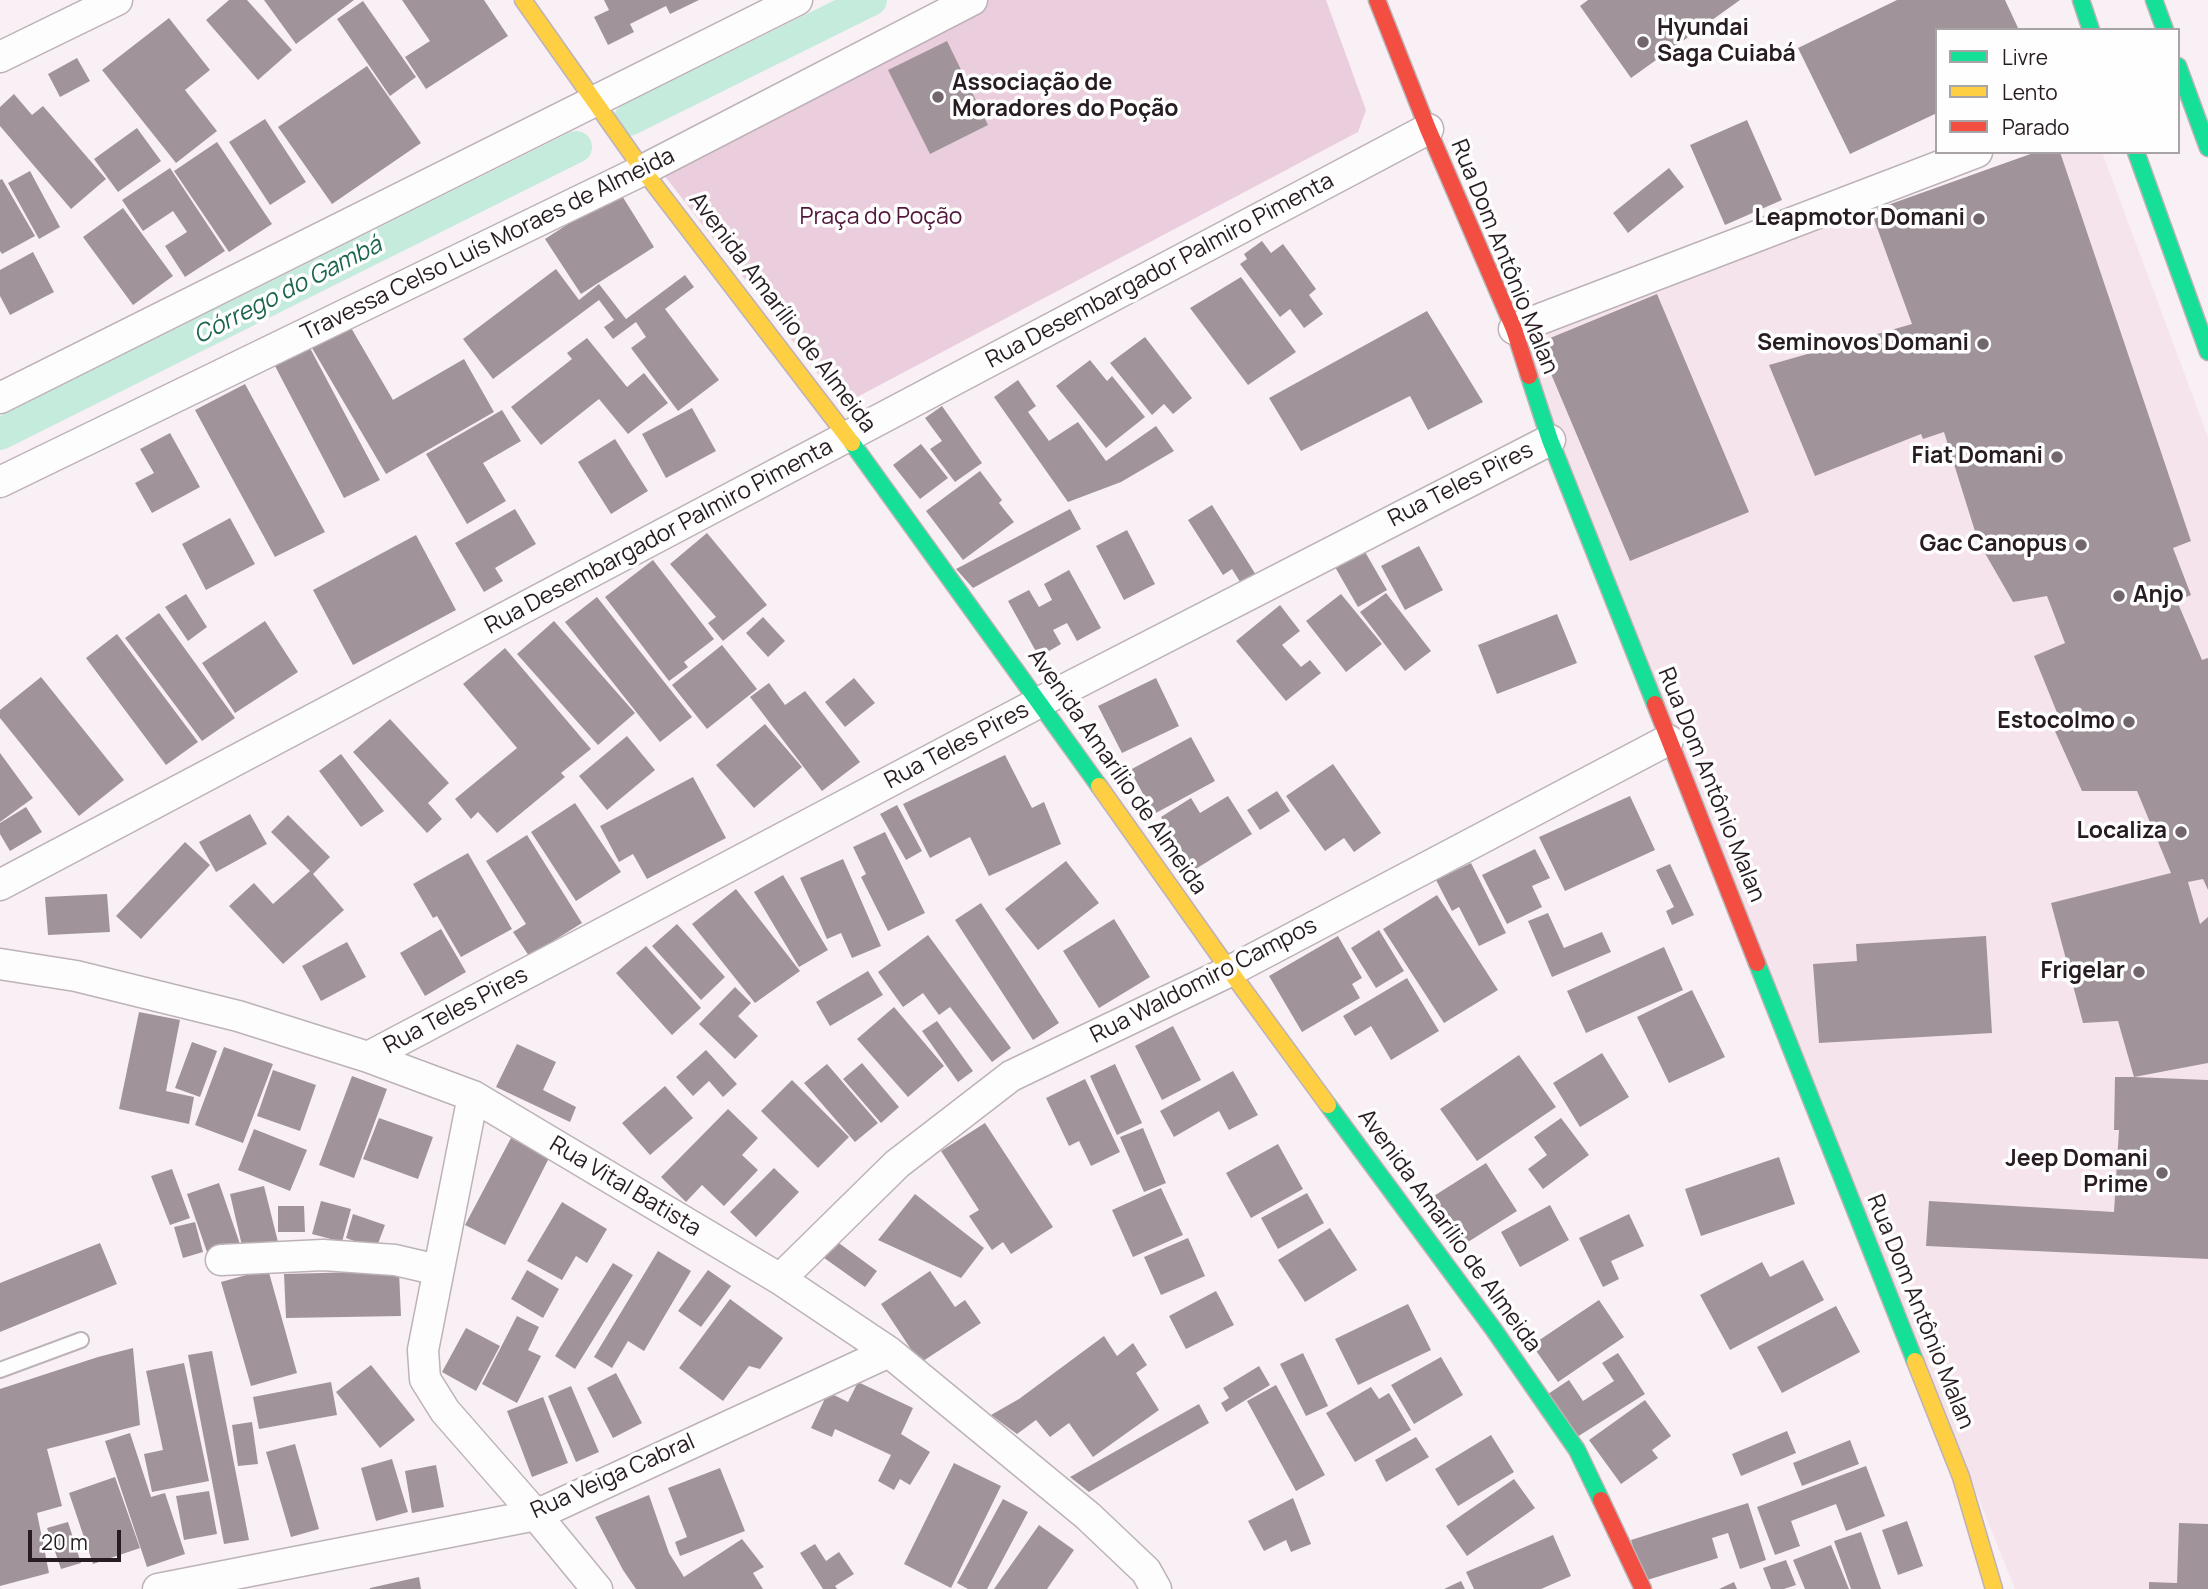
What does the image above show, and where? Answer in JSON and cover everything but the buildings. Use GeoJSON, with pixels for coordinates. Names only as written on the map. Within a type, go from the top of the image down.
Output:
{"type":"FeatureCollection","features":[{"type":"Feature","properties":{"kind":"street"},"geometry":{"type":"LineString","coordinates":[[0,57],[117,0]]}},
{"type":"Feature","properties":{"kind":"street","name":"Avenida Amarílio de Almeida"},"geometry":{"type":"LineString","coordinates":[[523,0],[643,170],[848,437],[1230,971],[1494,1329],[1577,1450],[1643,1589]]}},
{"type":"Feature","properties":{"kind":"street"},"geometry":{"type":"LineString","coordinates":[[0,398],[797,0]]}},
{"type":"Feature","properties":{"kind":"street","name":"Travessa Celso Luís Moraes de Almeida"},"geometry":{"type":"LineString","coordinates":[[0,482],[643,170],[972,0]]}},
{"type":"Feature","properties":{"kind":"street","name":"Rua Dom Antônio Malan"},"geometry":{"type":"LineString","coordinates":[[1377,0],[1428,129],[1514,329],[1550,440],[1961,1478],[1994,1589]]}},
{"type":"Feature","properties":{"kind":"street"},"geometry":{"type":"LineString","coordinates":[[2081,0],[2090,28]]}},
{"type":"Feature","properties":{"kind":"street"},"geometry":{"type":"LineString","coordinates":[[2154,0],[2164,28]]}},
{"type":"Feature","properties":{"kind":"street"},"geometry":{"type":"LineString","coordinates":[[2180,71],[2208,148]]}},
{"type":"Feature","properties":{"kind":"street","name":"Rua Desembargador Palmiro Pimenta"},"geometry":{"type":"LineString","coordinates":[[0,885],[1428,129]]}},
{"type":"Feature","properties":{"kind":"street"},"geometry":{"type":"LineString","coordinates":[[1514,329],[1973,154]]}},
{"type":"Feature","properties":{"kind":"street"},"geometry":{"type":"LineString","coordinates":[[2137,154],[2208,352]]}},
{"type":"Feature","properties":{"kind":"street","name":"Rua Teles Pires"},"geometry":{"type":"LineString","coordinates":[[368,1057],[1040,702],[1550,440]]}},
{"type":"Feature","properties":{"kind":"street","name":"Rua Waldomiro Campos"},"geometry":{"type":"LineString","coordinates":[[780,1279],[897,1164],[1012,1076],[1230,971],[1668,740]]}},
{"type":"Feature","properties":{"kind":"street","name":"Rua Vital Batista"},"geometry":{"type":"LineString","coordinates":[[0,964],[76,976],[239,1016],[368,1057],[473,1096],[780,1279],[889,1352],[1088,1516],[1146,1570],[1156,1589]]}},
{"type":"Feature","properties":{"kind":"street"},"geometry":{"type":"LineString","coordinates":[[473,1096],[423,1350],[425,1379],[445,1411],[597,1589]]}},
{"type":"Feature","properties":{"kind":"street"},"geometry":{"type":"LineString","coordinates":[[221,1260],[323,1255],[395,1260],[438,1270]]}},
{"type":"Feature","properties":{"kind":"street","name":"Rua Veiga Cabral"},"geometry":{"type":"LineString","coordinates":[[158,1589],[536,1515],[889,1352]]}},
{"type":"Feature","properties":{"kind":"lane"},"geometry":{"type":"LineString","coordinates":[[0,1370],[81,1340]]}},
{"type":"Feature","properties":{"kind":"shaded area"},"geometry":{"type":"Polygon","coordinates":[[[2039,154],[2103,154],[2208,437],[2208,1589],[2015,1589],[1510,331],[2039,154]]]}},
{"type":"Feature","properties":{"kind":"green space","name":"Praça do Poção"},"geometry":{"type":"Polygon","coordinates":[[[986,0],[1326,0],[1366,110],[1358,132],[842,405],[664,175],[986,0]]]}},
{"type":"Feature","properties":{"kind":"waterway","name":"Córrego do Gambá"},"geometry":{"type":"LineString","coordinates":[[629,120],[871,0]]}},
{"type":"Feature","properties":{"kind":"waterway","name":"Córrego do Gambá"},"geometry":{"type":"LineString","coordinates":[[0,434],[576,147]]}},
{"type":"Feature","properties":{"kind":"traffic: fast"},"geometry":{"type":"LineString","coordinates":[[2081,0],[2090,28]]}},
{"type":"Feature","properties":{"kind":"traffic: fast"},"geometry":{"type":"LineString","coordinates":[[2154,0],[2164,28]]}},
{"type":"Feature","properties":{"kind":"traffic: fast"},"geometry":{"type":"LineString","coordinates":[[2180,71],[2208,148]]}},
{"type":"Feature","properties":{"kind":"traffic: fast"},"geometry":{"type":"LineString","coordinates":[[2137,154],[2208,352]]}},
{"type":"Feature","properties":{"kind":"traffic: fast"},"geometry":{"type":"LineString","coordinates":[[1529,376],[1550,440],[1655,704]]}},
{"type":"Feature","properties":{"kind":"traffic: fast"},"geometry":{"type":"LineString","coordinates":[[852,443],[1099,786]]}},
{"type":"Feature","properties":{"kind":"traffic: fast"},"geometry":{"type":"LineString","coordinates":[[1757,963],[1915,1361]]}},
{"type":"Feature","properties":{"kind":"traffic: fast"},"geometry":{"type":"LineString","coordinates":[[1328,1105],[1494,1330],[1577,1450],[1601,1500]]}},
{"type":"Feature","properties":{"kind":"traffic: slow"},"geometry":{"type":"LineString","coordinates":[[523,0],[643,170],[852,443]]}},
{"type":"Feature","properties":{"kind":"traffic: slow"},"geometry":{"type":"LineString","coordinates":[[1099,786],[1328,1105]]}},
{"type":"Feature","properties":{"kind":"traffic: slow"},"geometry":{"type":"LineString","coordinates":[[1915,1361],[1961,1477],[1994,1589]]}},
{"type":"Feature","properties":{"kind":"traffic: jam"},"geometry":{"type":"LineString","coordinates":[[1377,0],[1428,129],[1514,329],[1529,376]]}},
{"type":"Feature","properties":{"kind":"traffic: jam"},"geometry":{"type":"LineString","coordinates":[[1655,704],[1757,963]]}},
{"type":"Feature","properties":{"kind":"traffic: jam"},"geometry":{"type":"LineString","coordinates":[[1601,1500],[1643,1589]]}},
{"type":"Feature","properties":{"kind":"place","name":"Hyundai Saga Cuiabá"},"geometry":{"type":"Point","coordinates":[1643,42]}},
{"type":"Feature","properties":{"kind":"place","name":"Associação de Moradores do Poção"},"geometry":{"type":"Point","coordinates":[938,97]}},
{"type":"Feature","properties":{"kind":"place","name":"Leapmotor Domani"},"geometry":{"type":"Point","coordinates":[1979,219]}},
{"type":"Feature","properties":{"kind":"place","name":"Seminovos Domani"},"geometry":{"type":"Point","coordinates":[1983,344]}},
{"type":"Feature","properties":{"kind":"place","name":"Fiat Domani"},"geometry":{"type":"Point","coordinates":[2057,457]}},
{"type":"Feature","properties":{"kind":"place","name":"Gac Canopus"},"geometry":{"type":"Point","coordinates":[2081,545]}},
{"type":"Feature","properties":{"kind":"place","name":"Anjo"},"geometry":{"type":"Point","coordinates":[2119,596]}},
{"type":"Feature","properties":{"kind":"place","name":"Estocolmo"},"geometry":{"type":"Point","coordinates":[2129,722]}},
{"type":"Feature","properties":{"kind":"place","name":"Localiza"},"geometry":{"type":"Point","coordinates":[2181,832]}},
{"type":"Feature","properties":{"kind":"place","name":"Frigelar"},"geometry":{"type":"Point","coordinates":[2139,972]}},
{"type":"Feature","properties":{"kind":"place","name":"Jeep Domani Prime"},"geometry":{"type":"Point","coordinates":[2162,1173]}}]}
